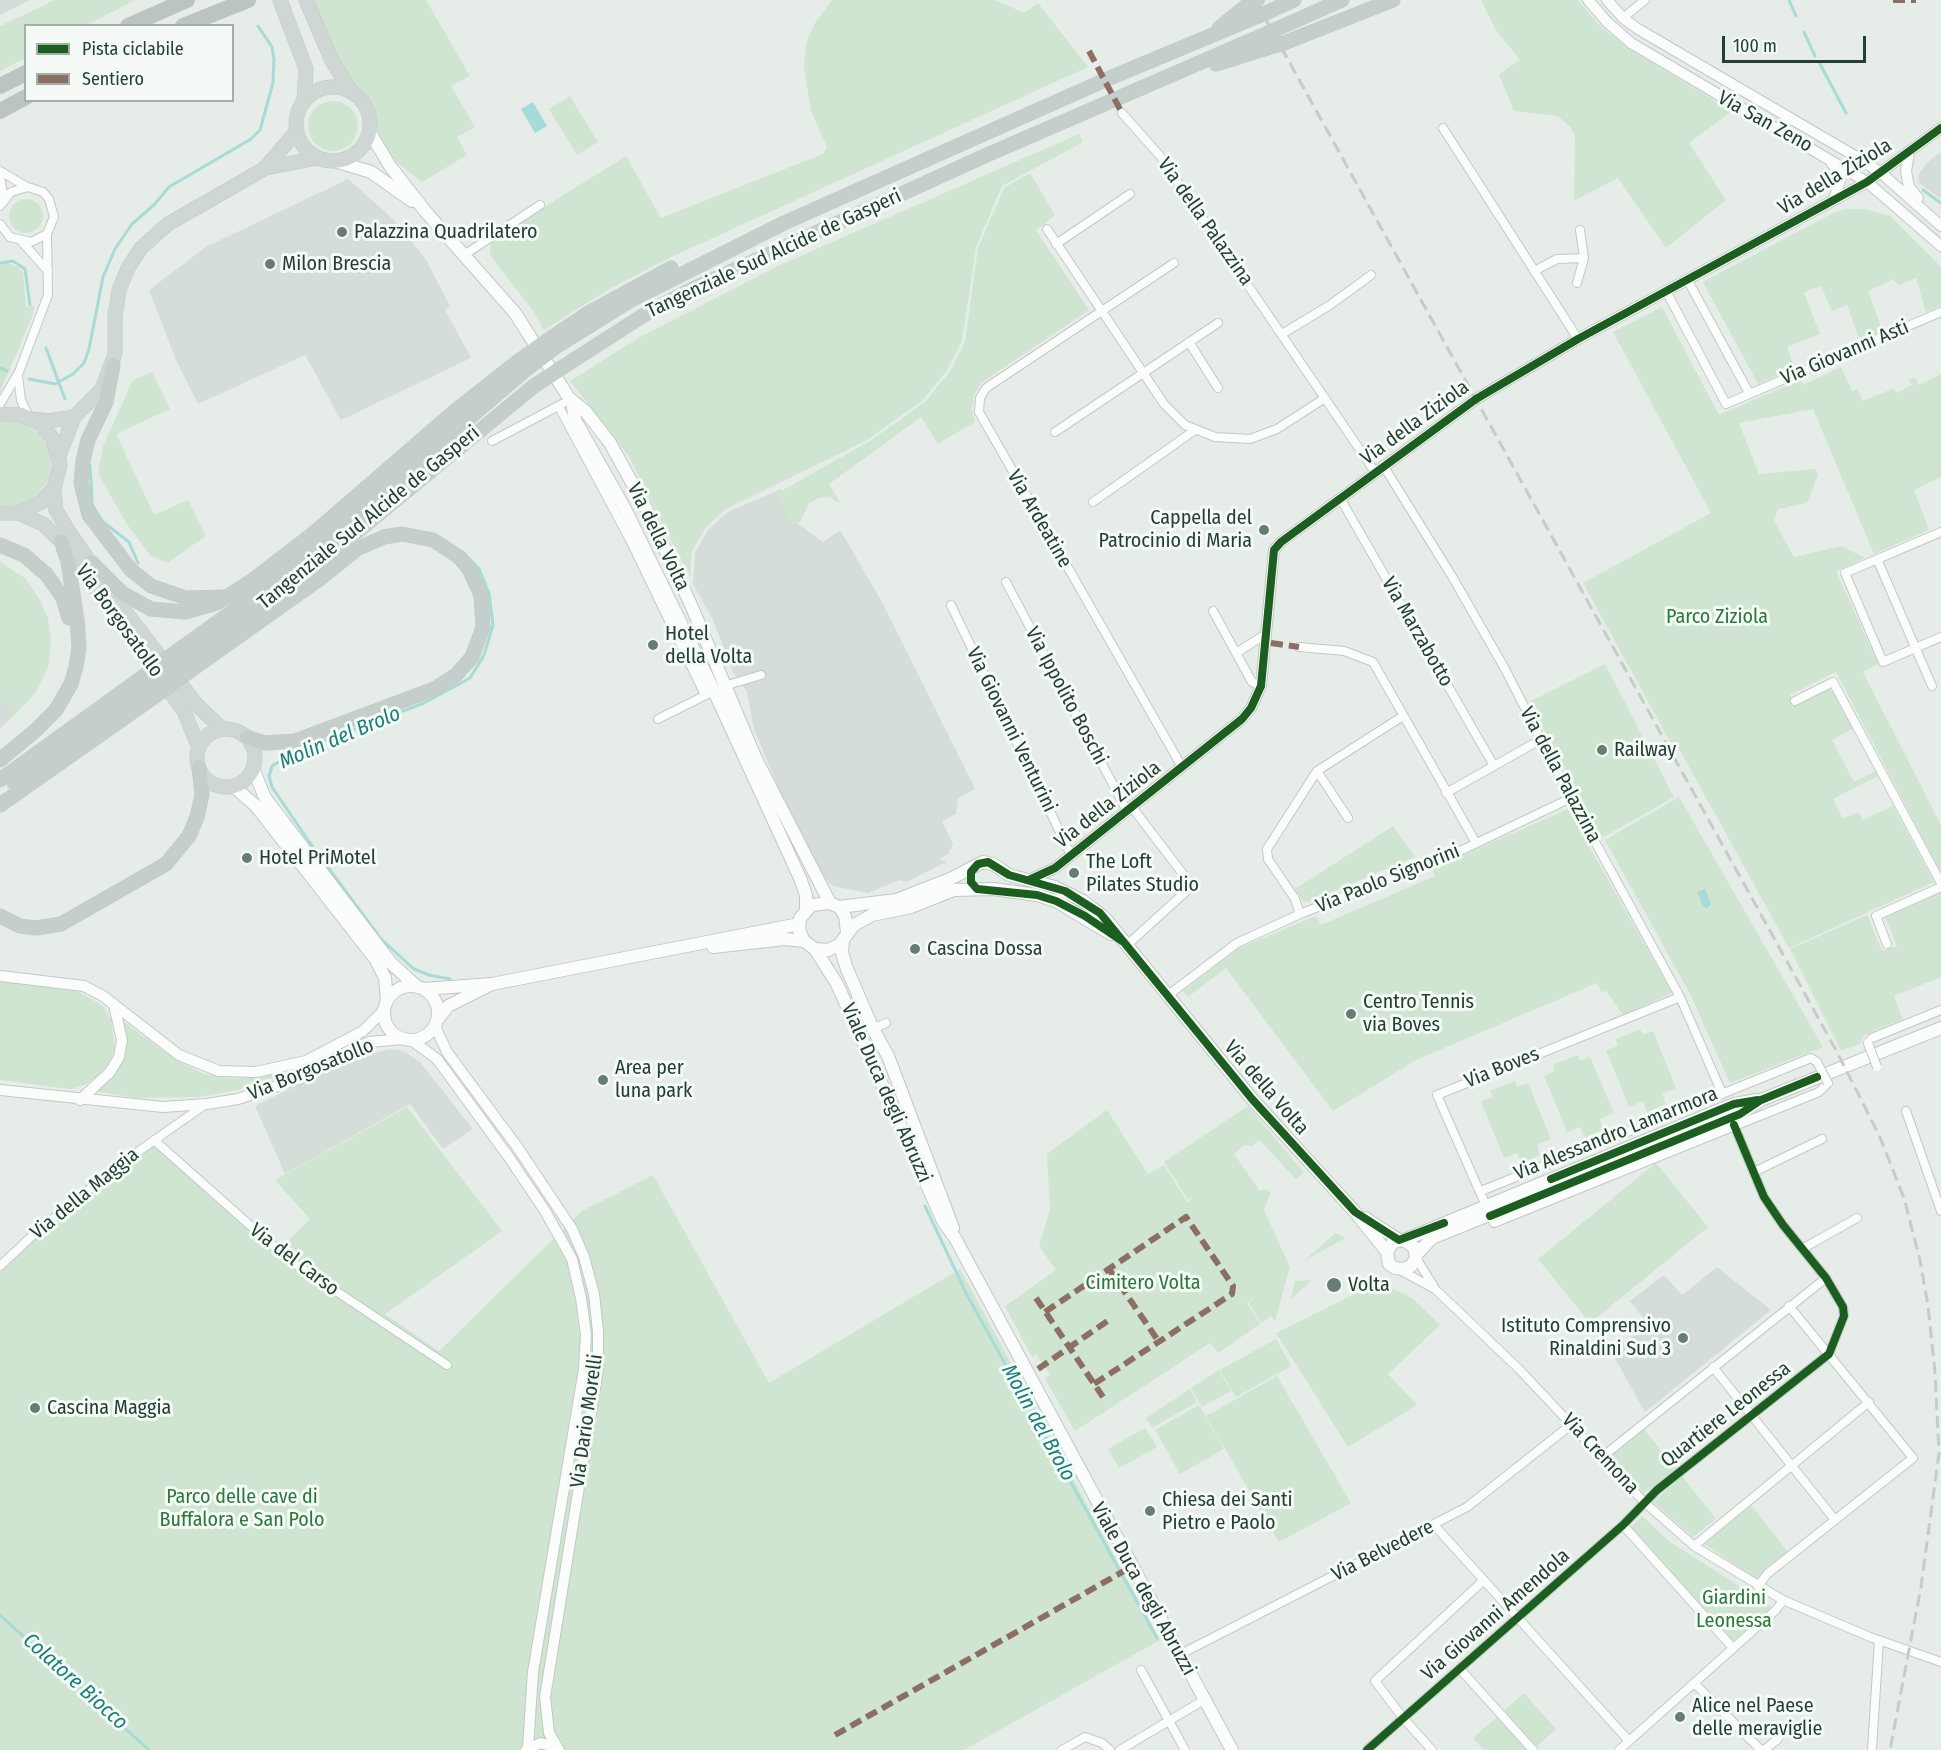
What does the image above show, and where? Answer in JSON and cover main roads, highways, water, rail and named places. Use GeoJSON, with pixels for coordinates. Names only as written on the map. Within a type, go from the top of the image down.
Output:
{"type":"FeatureCollection","features":[{"type":"Feature","properties":{"kind":"highway"},"geometry":{"type":"LineString","coordinates":[[133,24],[187,0]]}},
{"type":"Feature","properties":{"kind":"highway"},"geometry":{"type":"LineString","coordinates":[[188,24],[248,0]]}},
{"type":"Feature","properties":{"kind":"highway"},"geometry":{"type":"LineString","coordinates":[[1248,13],[1258,0]]}},
{"type":"Feature","properties":{"kind":"highway","name":"Tangenziale Sud Alcide de Gasperi"},"geometry":{"type":"LineString","coordinates":[[183,661],[305,559],[522,365],[551,344],[688,269],[1106,80],[1206,38],[1248,13],[1268,12],[1294,0]]}},
{"type":"Feature","properties":{"kind":"highway"},"geometry":{"type":"LineString","coordinates":[[1263,42],[1279,28],[1342,0]]}},
{"type":"Feature","properties":{"kind":"highway"},"geometry":{"type":"LineString","coordinates":[[1263,42],[1284,43],[1393,0]]}},
{"type":"Feature","properties":{"kind":"highway","name":"Tangenziale Sud Alcide de Gasperi"},"geometry":{"type":"LineString","coordinates":[[0,793],[312,568],[534,386],[647,314],[697,287],[989,154],[1170,77],[1263,42]]}},
{"type":"Feature","properties":{"kind":"highway"},"geometry":{"type":"LineString","coordinates":[[0,86],[24,74]]}},
{"type":"Feature","properties":{"kind":"highway"},"geometry":{"type":"LineString","coordinates":[[0,111],[24,99]]}},
{"type":"Feature","properties":{"kind":"highway"},"geometry":{"type":"LineString","coordinates":[[113,365],[106,402],[88,440],[83,461],[81,483],[89,515],[131,570],[151,586],[186,598],[226,597]]}},
{"type":"Feature","properties":{"kind":"highway"},"geometry":{"type":"LineString","coordinates":[[91,562],[122,593],[151,609],[173,612],[196,611],[226,597],[314,533],[455,411],[522,365]]}},
{"type":"Feature","properties":{"kind":"highway"},"geometry":{"type":"LineString","coordinates":[[309,586],[317,574],[422,486],[430,471]]}},
{"type":"Feature","properties":{"kind":"highway"},"geometry":{"type":"LineString","coordinates":[[0,812],[151,684],[183,661],[309,586],[357,549],[384,537],[402,534],[433,540],[459,557],[476,581],[484,610],[478,644],[465,667],[434,689],[295,741],[265,743],[247,737]]}},
{"type":"Feature","properties":{"kind":"highway"},"geometry":{"type":"LineString","coordinates":[[0,760],[49,716],[71,684],[79,647],[68,562],[61,541]]}},
{"type":"Feature","properties":{"kind":"highway"},"geometry":{"type":"LineString","coordinates":[[0,545],[24,555],[47,575],[67,610],[72,634],[70,664],[62,691],[49,716]]}},
{"type":"Feature","properties":{"kind":"highway","name":"Tangenziale Sud Alcide de Gasperi"},"geometry":{"type":"LineString","coordinates":[[0,780],[151,684]]}},
{"type":"Feature","properties":{"kind":"highway"},"geometry":{"type":"LineString","coordinates":[[0,916],[20,926],[36,928],[61,924],[159,869],[179,851],[189,836],[197,817],[202,795],[199,767]]}},
{"type":"Feature","properties":{"kind":"highway"},"geometry":{"type":"LineString","coordinates":[[0,805],[46,774]]}},
{"type":"Feature","properties":{"kind":"main road"},"geometry":{"type":"LineString","coordinates":[[280,0],[306,69],[304,102],[297,121],[297,131],[304,147],[318,158]]}},
{"type":"Feature","properties":{"kind":"main road"},"geometry":{"type":"LineString","coordinates":[[0,513],[18,513],[35,507],[54,488],[59,472],[59,456],[74,417],[98,394],[113,365],[116,304],[123,277],[134,257],[149,239],[168,224],[264,169],[318,158],[335,161],[357,152],[369,131],[367,109],[352,93],[332,61],[307,3]]}},
{"type":"Feature","properties":{"kind":"main road"},"geometry":{"type":"LineString","coordinates":[[304,102],[326,88],[344,89],[352,93]]}},
{"type":"Feature","properties":{"kind":"main road"},"geometry":{"type":"LineString","coordinates":[[264,169],[297,131]]}},
{"type":"Feature","properties":{"kind":"main road","name":"Via della Volta"},"geometry":{"type":"LineString","coordinates":[[369,131],[384,157],[425,211],[515,313],[571,400],[586,412],[610,443],[647,510],[726,685],[756,759],[834,905],[847,921],[845,936]]}},
{"type":"Feature","properties":{"kind":"main road","name":"Via della Volta"},"geometry":{"type":"LineString","coordinates":[[335,161],[357,166],[381,177],[425,211]]}},
{"type":"Feature","properties":{"kind":"main road","name":"Via della Volta"},"geometry":{"type":"LineString","coordinates":[[571,400],[575,420],[625,509],[710,693],[800,878],[806,895],[806,909]]}},
{"type":"Feature","properties":{"kind":"main road"},"geometry":{"type":"LineString","coordinates":[[0,414],[13,413],[49,421],[74,417]]}},
{"type":"Feature","properties":{"kind":"main road"},"geometry":{"type":"LineString","coordinates":[[31,418],[48,431],[59,456]]}},
{"type":"Feature","properties":{"kind":"main road","name":"Via Borgosatollo"},"geometry":{"type":"LineString","coordinates":[[54,488],[54,500],[60,518],[115,598],[189,694],[222,729],[231,729],[247,737]]}},
{"type":"Feature","properties":{"kind":"main road","name":"Via Borgosatollo"},"geometry":{"type":"LineString","coordinates":[[18,513],[43,524],[61,541],[184,711],[199,748],[199,767]]}},
{"type":"Feature","properties":{"kind":"main road"},"geometry":{"type":"LineString","coordinates":[[199,748],[208,735],[222,729]]}},
{"type":"Feature","properties":{"kind":"main road"},"geometry":{"type":"LineString","coordinates":[[233,786],[245,780],[253,768],[255,752],[247,737]]}},
{"type":"Feature","properties":{"kind":"main road"},"geometry":{"type":"LineString","coordinates":[[199,767],[212,783],[233,786],[256,806],[376,960],[385,978],[388,1028],[407,1040],[425,1036],[448,1006],[492,984]]}},
{"type":"Feature","properties":{"kind":"main road"},"geometry":{"type":"LineString","coordinates":[[253,768],[265,798],[391,963],[436,1002],[436,1022]]}},
{"type":"Feature","properties":{"kind":"main road","name":"Via della Volta"},"geometry":{"type":"LineString","coordinates":[[806,909],[818,902],[834,905],[896,900],[983,862],[1009,875],[1065,891],[1092,907],[1105,918],[1265,1114],[1355,1212],[1395,1244],[1411,1244],[1416,1256],[1411,1266],[1399,1269],[1389,1264],[1395,1244]]}},
{"type":"Feature","properties":{"kind":"main road"},"geometry":{"type":"LineString","coordinates":[[973,868],[970,877],[977,889]]}},
{"type":"Feature","properties":{"kind":"main road"},"geometry":{"type":"LineString","coordinates":[[993,889],[1000,877],[997,868]]}},
{"type":"Feature","properties":{"kind":"main road","name":"Via della Volta"},"geometry":{"type":"LineString","coordinates":[[815,949],[833,948],[872,915],[911,907],[954,890],[977,889],[988,891],[993,889],[1045,897],[1065,905],[1124,944]]}},
{"type":"Feature","properties":{"kind":"main road"},"geometry":{"type":"LineString","coordinates":[[804,941],[799,924],[806,909]]}},
{"type":"Feature","properties":{"kind":"main road"},"geometry":{"type":"LineString","coordinates":[[385,1005],[399,989],[492,984],[799,924]]}},
{"type":"Feature","properties":{"kind":"main road","name":"Viale Duca degli Abruzzi"},"geometry":{"type":"LineString","coordinates":[[845,936],[842,953],[847,969],[873,1029],[888,1056],[943,1196],[955,1238]]}},
{"type":"Feature","properties":{"kind":"main road"},"geometry":{"type":"LineString","coordinates":[[681,946],[712,947],[785,939],[804,941],[815,949]]}},
{"type":"Feature","properties":{"kind":"main road","name":"Viale Duca degli Abruzzi"},"geometry":{"type":"LineString","coordinates":[[815,949],[837,984],[943,1221],[955,1238],[1232,1750]]}},
{"type":"Feature","properties":{"kind":"main road","name":"Via Alessandro Lamarmora"},"geometry":{"type":"LineString","coordinates":[[1416,1256],[1432,1238],[1488,1211],[1734,1104],[1761,1100],[1941,1028]]}},
{"type":"Feature","properties":{"kind":"main road","name":"Via Alessandro Lamarmora"},"geometry":{"type":"LineString","coordinates":[[1395,1244],[1488,1211]]}},
{"type":"Feature","properties":{"kind":"water"},"geometry":{"type":"Polygon","coordinates":[[[533,102],[547,126],[535,133],[521,109],[533,102]]]}},
{"type":"Feature","properties":{"kind":"water"},"geometry":{"type":"Polygon","coordinates":[[[1705,889],[1711,904],[1707,909],[1703,906],[1697,892],[1705,889]]]}},
{"type":"Feature","properties":{"kind":"waterway"},"geometry":{"type":"LineString","coordinates":[[1789,0],[1796,16]]}},
{"type":"Feature","properties":{"kind":"waterway"},"geometry":{"type":"LineString","coordinates":[[29,379],[55,384],[73,374],[84,363],[89,349],[103,277],[115,249],[132,224],[154,205],[169,187],[251,139],[260,130],[273,83],[274,59],[272,47],[258,26]]}},
{"type":"Feature","properties":{"kind":"waterway"},"geometry":{"type":"LineString","coordinates":[[1804,32],[1815,56]]}},
{"type":"Feature","properties":{"kind":"waterway"},"geometry":{"type":"LineString","coordinates":[[1819,62],[1846,113]]}},
{"type":"Feature","properties":{"kind":"waterway"},"geometry":{"type":"LineString","coordinates":[[1923,190],[1941,203]]}},
{"type":"Feature","properties":{"kind":"waterway","name":"Molin del Brolo"},"geometry":{"type":"LineString","coordinates":[[0,263],[13,261],[25,269],[30,305]]}},
{"type":"Feature","properties":{"kind":"waterway","name":"Molin del Brolo"},"geometry":{"type":"LineString","coordinates":[[46,348],[65,399]]}},
{"type":"Feature","properties":{"kind":"waterway"},"geometry":{"type":"LineString","coordinates":[[0,368],[7,371]]}},
{"type":"Feature","properties":{"kind":"waterway","name":"Molin del Brolo"},"geometry":{"type":"LineString","coordinates":[[90,465],[92,499]]}},
{"type":"Feature","properties":{"kind":"waterway","name":"Molin del Brolo"},"geometry":{"type":"LineString","coordinates":[[93,506],[102,521],[129,542],[138,563]]}},
{"type":"Feature","properties":{"kind":"waterway","name":"Molin del Brolo"},"geometry":{"type":"LineString","coordinates":[[450,979],[414,969],[381,939],[310,843],[272,787],[269,776],[272,766],[297,751],[424,703],[470,678],[484,655],[493,625],[489,593],[479,569],[464,553]]}},
{"type":"Feature","properties":{"kind":"waterway","name":"Molin del Brolo"},"geometry":{"type":"LineString","coordinates":[[925,1206],[967,1295],[1157,1638]]}},
{"type":"Feature","properties":{"kind":"waterway","name":"Colatore Biocco"},"geometry":{"type":"LineString","coordinates":[[0,1615],[149,1750]]}},
{"type":"Feature","properties":{"kind":"railway"},"geometry":{"type":"LineString","coordinates":[[1255,0],[1837,1052],[1879,1135],[1904,1198],[1920,1260],[1928,1306],[1935,1372],[1939,1453],[1921,1587],[1890,1750]]}},
{"type":"Feature","properties":{"kind":"place","name":"Palazzina Quadrilatero"},"geometry":{"type":"Point","coordinates":[342,232]}},
{"type":"Feature","properties":{"kind":"place","name":"Milon Brescia"},"geometry":{"type":"Point","coordinates":[270,264]}},
{"type":"Feature","properties":{"kind":"place","name":"Cappella del Patrocinio di Maria"},"geometry":{"type":"Point","coordinates":[1264,530]}},
{"type":"Feature","properties":{"kind":"place","name":"Hotel della Volta"},"geometry":{"type":"Point","coordinates":[653,645]}},
{"type":"Feature","properties":{"kind":"place","name":"Railway"},"geometry":{"type":"Point","coordinates":[1602,750]}},
{"type":"Feature","properties":{"kind":"place","name":"Hotel PriMotel"},"geometry":{"type":"Point","coordinates":[247,858]}},
{"type":"Feature","properties":{"kind":"place","name":"The Loft Pilates Studio"},"geometry":{"type":"Point","coordinates":[1074,873]}},
{"type":"Feature","properties":{"kind":"place","name":"Cascina Dossa"},"geometry":{"type":"Point","coordinates":[915,949]}},
{"type":"Feature","properties":{"kind":"place","name":"Centro Tennis via Boves"},"geometry":{"type":"Point","coordinates":[1351,1014]}},
{"type":"Feature","properties":{"kind":"place","name":"Area per luna park"},"geometry":{"type":"Point","coordinates":[603,1080]}},
{"type":"Feature","properties":{"kind":"place","name":"Volta"},"geometry":{"type":"Point","coordinates":[1334,1285]}},
{"type":"Feature","properties":{"kind":"place","name":"Istituto Comprensivo Rinaldini Sud 3"},"geometry":{"type":"Point","coordinates":[1683,1338]}},
{"type":"Feature","properties":{"kind":"place","name":"Cascina Maggia"},"geometry":{"type":"Point","coordinates":[35,1408]}},
{"type":"Feature","properties":{"kind":"place","name":"Chiesa dei Santi Pietro e Paolo"},"geometry":{"type":"Point","coordinates":[1150,1511]}},
{"type":"Feature","properties":{"kind":"place","name":"Alice nel Paese delle meraviglie"},"geometry":{"type":"Point","coordinates":[1680,1717]}},
{"type":"Feature","properties":{"kind":"park label","name":"Parco Ziziola"},"geometry":{"type":"Point","coordinates":[1717,617]}},
{"type":"Feature","properties":{"kind":"park label","name":"Cimitero Volta"},"geometry":{"type":"Point","coordinates":[1143,1283]}},
{"type":"Feature","properties":{"kind":"park label","name":"Parco delle cave di Buffalora e San Polo"},"geometry":{"type":"Point","coordinates":[242,1508]}},
{"type":"Feature","properties":{"kind":"park label","name":"Giardini Leonessa"},"geometry":{"type":"Point","coordinates":[1734,1610]}}]}
